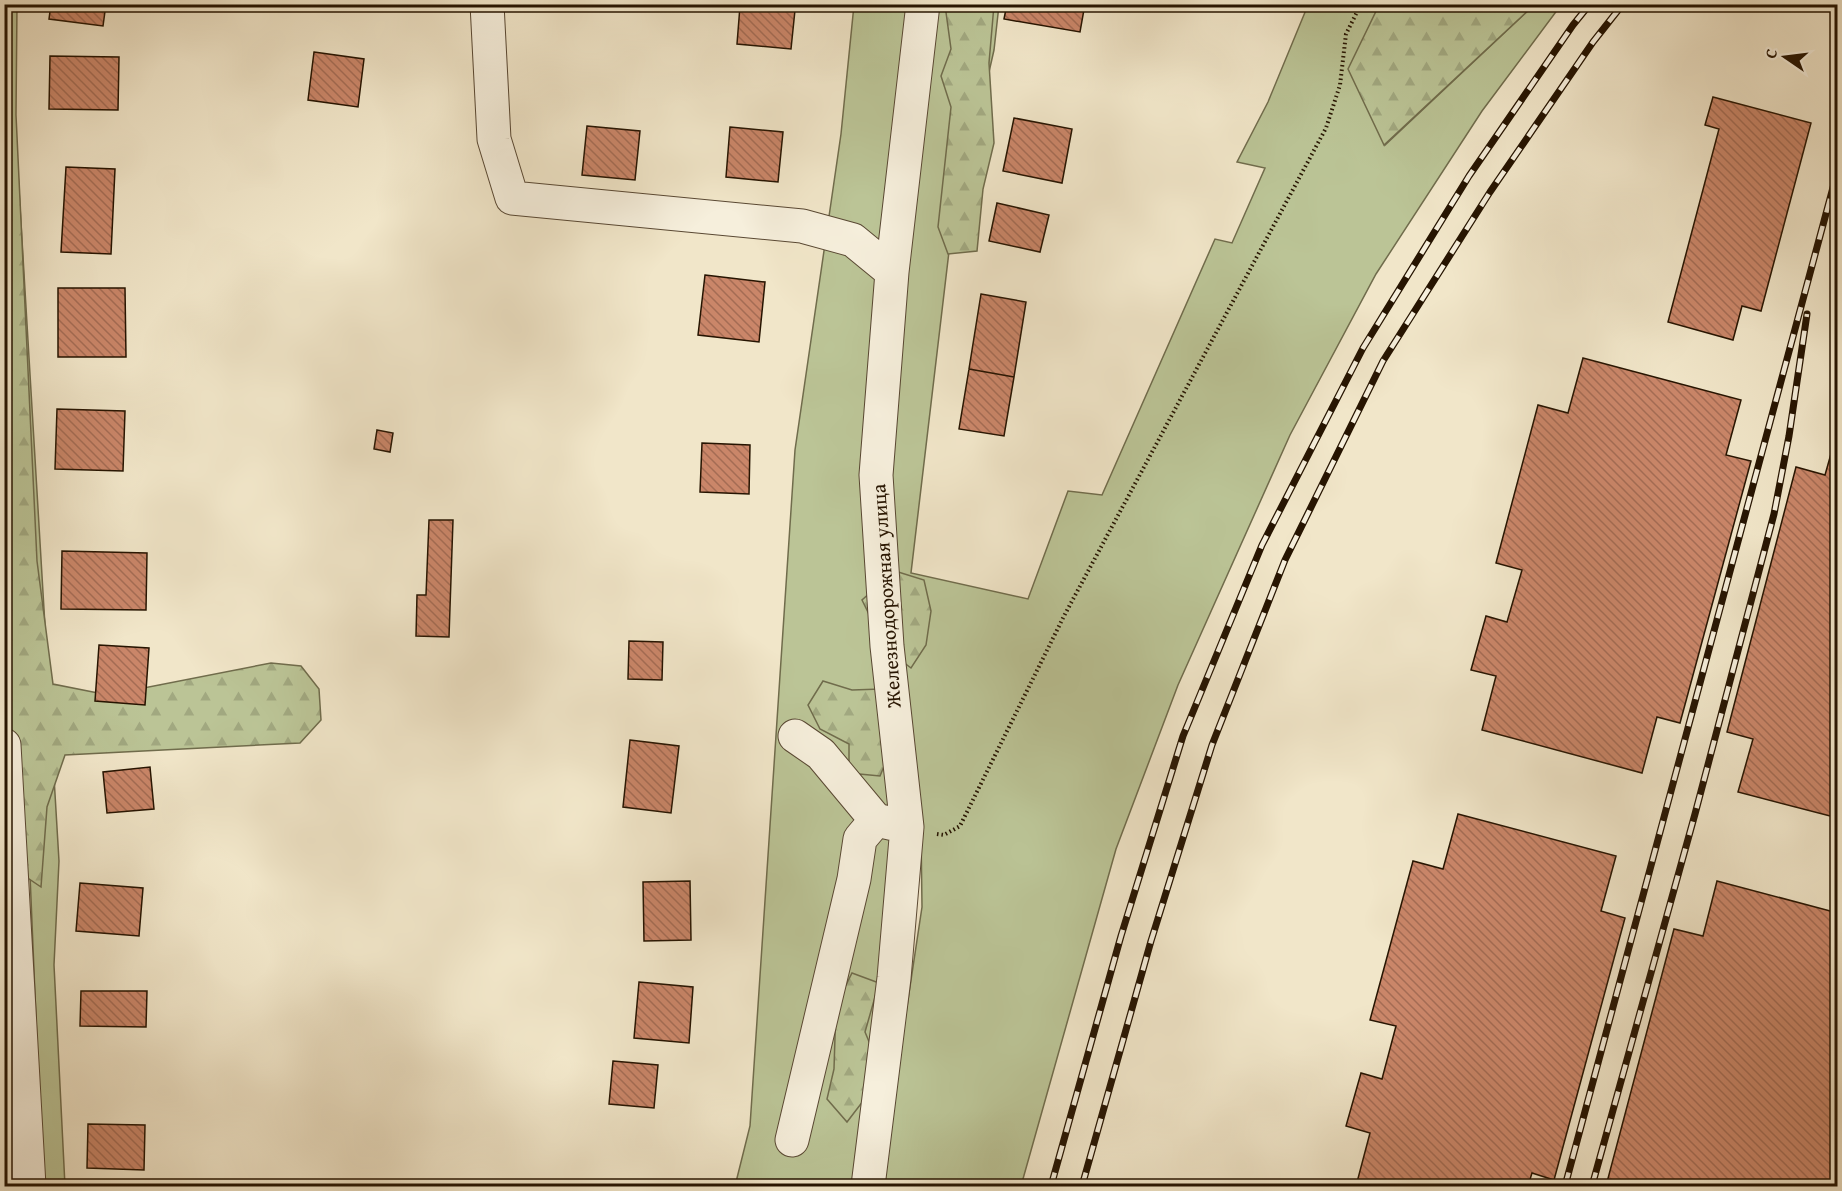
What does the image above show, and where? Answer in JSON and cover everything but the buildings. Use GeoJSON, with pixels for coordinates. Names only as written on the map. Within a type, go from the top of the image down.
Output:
{"type":"FeatureCollection","features":[{"type":"Feature","properties":{"kind":"street"},"geometry":{"type":"LineString","coordinates":[[486,4],[494,139],[512,198],[802,226],[853,240],[892,272]]}},
{"type":"Feature","properties":{"kind":"street","name":"Железнодорожная улица"},"geometry":{"type":"LineString","coordinates":[[868,1186],[894,978],[887,646],[876,475],[892,272],[923,4]]}},
{"type":"Feature","properties":{"kind":"street"},"geometry":{"type":"LineString","coordinates":[[792,1140],[851,890],[860,839],[891,824],[821,754],[795,736]]}},
{"type":"Feature","properties":{"kind":"street"},"geometry":{"type":"LineString","coordinates":[[4,745],[29,1186]]}},
{"type":"Feature","properties":{"kind":"path"},"geometry":{"type":"LineString","coordinates":[[891,824],[944,835],[960,826],[1064,616],[1326,128],[1340,85],[1346,34],[1361,4]]}},
{"type":"Feature","properties":{"kind":"green space"},"geometry":{"type":"Polygon","coordinates":[[[1379,4],[1534,5],[1384,145],[1348,69],[1379,4]]]}},
{"type":"Feature","properties":{"kind":"green space"},"geometry":{"type":"Polygon","coordinates":[[[4,5],[8,5],[59,861],[54,965],[65,1186],[43,1186],[27,803],[4,5]]]}},
{"type":"Feature","properties":{"kind":"green space"},"geometry":{"type":"Polygon","coordinates":[[[4,5],[17,5],[16,115],[37,561],[53,684],[108,695],[271,663],[301,666],[319,689],[321,720],[300,743],[65,755],[47,807],[41,887],[16,870],[5,632],[4,5]]]}},
{"type":"Feature","properties":{"kind":"green space"},"geometry":{"type":"Polygon","coordinates":[[[854,5],[913,5],[883,273],[900,823],[858,1186],[735,1186],[750,1126],[795,450],[841,134],[854,5]]]}},
{"type":"Feature","properties":{"kind":"green space"},"geometry":{"type":"Polygon","coordinates":[[[938,5],[999,5],[994,50],[950,243],[911,573],[1028,599],[1068,491],[1102,495],[1215,239],[1232,243],[1265,168],[1237,162],[1268,102],[1308,5],[1379,5],[1376,10],[1385,145],[1534,5],[1561,5],[1482,111],[1376,274],[1290,435],[1178,685],[1116,849],[1021,1186],[880,1186],[922,907],[921,831],[899,642],[892,472],[904,275],[938,5]]]}},
{"type":"Feature","properties":{"kind":"green space"},"geometry":{"type":"Polygon","coordinates":[[[945,5],[994,5],[989,63],[994,143],[983,189],[977,251],[948,254],[938,227],[951,107],[941,76],[951,49],[945,5]]]}},
{"type":"Feature","properties":{"kind":"green space"},"geometry":{"type":"Polygon","coordinates":[[[895,571],[924,580],[931,611],[926,645],[911,668],[886,649],[862,600],[895,571]]]}},
{"type":"Feature","properties":{"kind":"green space"},"geometry":{"type":"Polygon","coordinates":[[[823,681],[852,690],[881,689],[893,745],[880,776],[849,773],[849,744],[820,729],[808,705],[823,681]]]}},
{"type":"Feature","properties":{"kind":"green space"},"geometry":{"type":"Polygon","coordinates":[[[852,973],[879,983],[865,1032],[870,1044],[870,1092],[847,1122],[827,1099],[834,1069],[836,1005],[852,973]]]}},
{"type":"Feature","properties":{"kind":"green space"},"geometry":{"type":"Polygon","coordinates":[[[5,1003],[17,1186],[5,1186],[5,1003]]]}},
{"type":"Feature","properties":{"kind":"railway"},"geometry":{"type":"LineString","coordinates":[[1051,1186],[1121,936],[1183,736],[1262,545],[1363,348],[1469,176],[1573,25],[1590,4]]}},
{"type":"Feature","properties":{"kind":"railway"},"geometry":{"type":"LineString","coordinates":[[1082,1186],[1151,941],[1212,745],[1285,560],[1383,361],[1490,192],[1593,42],[1623,4]]}},
{"type":"Feature","properties":{"kind":"railway"},"geometry":{"type":"LineString","coordinates":[[1565,1186],[1838,169]]}},
{"type":"Feature","properties":{"kind":"railway"},"geometry":{"type":"LineString","coordinates":[[1592,1186],[1695,814],[1774,514],[1789,436],[1807,314]]}}]}
